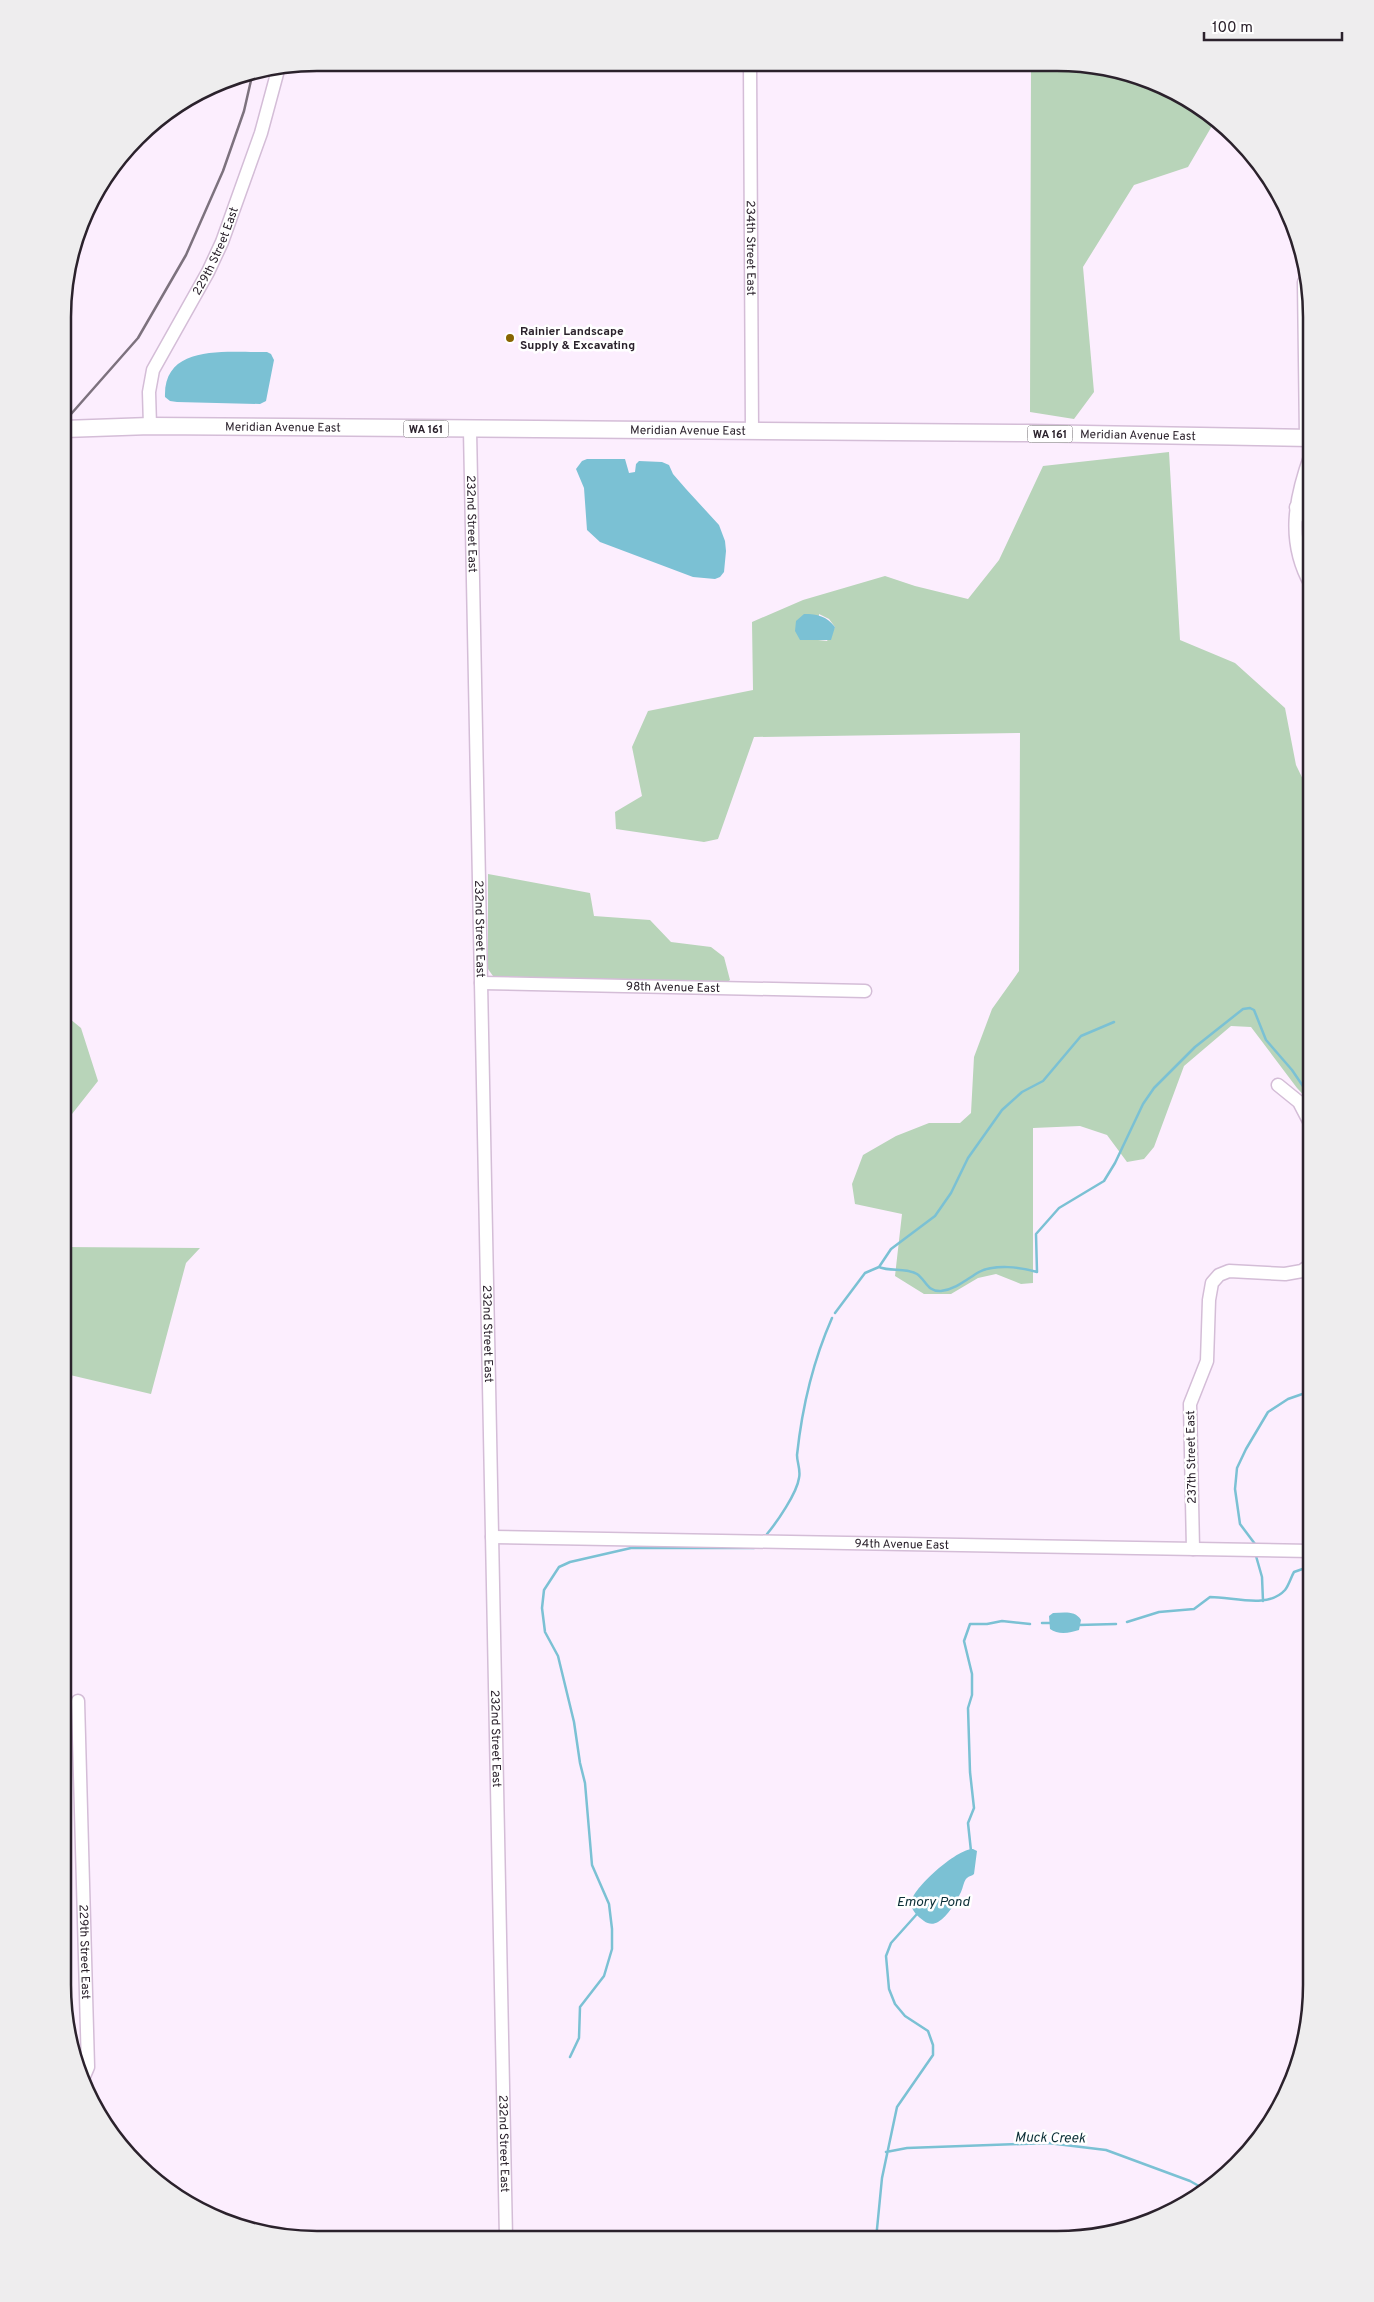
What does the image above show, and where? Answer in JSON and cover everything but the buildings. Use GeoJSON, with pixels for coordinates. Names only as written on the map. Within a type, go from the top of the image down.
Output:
{"type":"FeatureCollection","features":[{"type":"Feature","properties":{"kind":"main road","name":"Meridian Avenue East"},"geometry":{"type":"LineString","coordinates":[[71,429],[150,426],[1303,438]]}},
{"type":"Feature","properties":{"kind":"street","name":"234th Street East"},"geometry":{"type":"LineString","coordinates":[[750,71],[752,432]]}},
{"type":"Feature","properties":{"kind":"street","name":"229th Street East"},"geometry":{"type":"LineString","coordinates":[[150,426],[149,392],[153,370],[208,272],[222,242],[261,133],[277,75]]}},
{"type":"Feature","properties":{"kind":"street","name":"232nd Street East"},"geometry":{"type":"LineString","coordinates":[[470,430],[506,2231]]}},
{"type":"Feature","properties":{"kind":"street"},"geometry":{"type":"LineString","coordinates":[[1303,484],[1296,507],[1296,547],[1303,568]]}},
{"type":"Feature","properties":{"kind":"street"},"geometry":{"type":"LineString","coordinates":[[1296,507],[1303,514]]}},
{"type":"Feature","properties":{"kind":"street","name":"98th Avenue East"},"geometry":{"type":"LineString","coordinates":[[481,983],[865,991]]}},
{"type":"Feature","properties":{"kind":"street"},"geometry":{"type":"LineString","coordinates":[[1278,1085],[1299,1102],[1303,1110]]}},
{"type":"Feature","properties":{"kind":"street","name":"237th Street East"},"geometry":{"type":"LineString","coordinates":[[1193,1549],[1190,1404],[1207,1361],[1209,1300],[1214,1279],[1229,1271],[1285,1274],[1303,1270]]}},
{"type":"Feature","properties":{"kind":"street","name":"94th Avenue East"},"geometry":{"type":"LineString","coordinates":[[492,1537],[1303,1551]]}},
{"type":"Feature","properties":{"kind":"street","name":"229th Street East"},"geometry":{"type":"LineString","coordinates":[[78,1701],[88,2067],[87,2070]]}},
{"type":"Feature","properties":{"kind":"green space"},"geometry":{"type":"Polygon","coordinates":[[[1031,71],[1089,73],[1136,84],[1180,104],[1212,126],[1188,167],[1134,185],[1083,267],[1094,392],[1074,419],[1030,412],[1031,71]]]}},
{"type":"Feature","properties":{"kind":"green space"},"geometry":{"type":"Polygon","coordinates":[[[1169,452],[1180,640],[1235,663],[1285,708],[1296,765],[1303,779],[1303,1094],[1251,1027],[1231,1026],[1184,1066],[1154,1147],[1144,1159],[1127,1162],[1107,1135],[1080,1126],[1033,1128],[1033,1283],[1021,1284],[996,1274],[978,1278],[951,1294],[924,1294],[895,1276],[902,1214],[855,1204],[852,1184],[863,1155],[896,1136],[929,1123],[960,1123],[971,1113],[974,1057],[992,1009],[1019,971],[1020,733],[754,737],[718,839],[704,842],[616,829],[615,812],[642,796],[632,747],[648,711],[753,690],[752,622],[803,600],[885,576],[915,586],[968,599],[999,560],[1043,466],[1169,452]],[[819,614],[818,640],[827,641],[835,627],[829,619],[819,614]]]}},
{"type":"Feature","properties":{"kind":"green space"},"geometry":{"type":"Polygon","coordinates":[[[488,874],[590,893],[594,916],[650,920],[671,942],[711,947],[724,957],[730,980],[726,983],[493,976],[488,969],[488,874]]]}},
{"type":"Feature","properties":{"kind":"green space"},"geometry":{"type":"Polygon","coordinates":[[[71,1020],[81,1028],[98,1081],[72,1114],[71,1020]]]}},
{"type":"Feature","properties":{"kind":"green space"},"geometry":{"type":"Polygon","coordinates":[[[71,1247],[200,1248],[186,1263],[151,1394],[71,1375],[71,1247]]]}},
{"type":"Feature","properties":{"kind":"water"},"geometry":{"type":"Polygon","coordinates":[[[218,352],[267,352],[271,354],[274,360],[266,401],[260,404],[177,402],[170,401],[165,397],[167,379],[175,367],[187,359],[201,354],[218,352]]]}},
{"type":"Feature","properties":{"kind":"water"},"geometry":{"type":"Polygon","coordinates":[[[587,459],[625,459],[629,473],[635,472],[636,464],[639,461],[662,462],[669,465],[673,474],[719,525],[725,541],[726,551],[724,572],[720,577],[715,579],[693,577],[600,542],[587,530],[584,488],[576,469],[582,461],[587,459]]]}},
{"type":"Feature","properties":{"kind":"water"},"geometry":{"type":"Polygon","coordinates":[[[804,614],[821,616],[832,623],[835,627],[831,640],[800,640],[795,631],[796,621],[804,614]]]}},
{"type":"Feature","properties":{"kind":"water"},"geometry":{"type":"Polygon","coordinates":[[[1053,1613],[1076,1615],[1081,1620],[1079,1630],[1068,1633],[1053,1631],[1050,1629],[1049,1616],[1053,1613]]]}},
{"type":"Feature","properties":{"kind":"water","name":"Emory Pond"},"geometry":{"type":"Polygon","coordinates":[[[973,1849],[977,1851],[974,1874],[966,1879],[961,1892],[945,1916],[936,1923],[927,1923],[912,1908],[913,1896],[927,1879],[947,1862],[966,1850],[973,1849]]]}},
{"type":"Feature","properties":{"kind":"waterway"},"geometry":{"type":"LineString","coordinates":[[879,1267],[917,1274],[930,1288],[936,1291],[956,1286],[985,1269],[1000,1267],[1037,1272],[1036,1234],[1059,1208],[1104,1181],[1115,1163],[1143,1104],[1154,1088],[1195,1047],[1243,1009],[1250,1008],[1254,1010],[1266,1040],[1292,1070],[1303,1086]]}},
{"type":"Feature","properties":{"kind":"waterway"},"geometry":{"type":"LineString","coordinates":[[835,1313],[865,1273],[879,1267],[891,1249],[935,1216],[951,1193],[968,1158],[1002,1110],[1022,1092],[1043,1081],[1081,1036],[1114,1022]]}},
{"type":"Feature","properties":{"kind":"waterway"},"geometry":{"type":"LineString","coordinates":[[767,1534],[786,1507],[795,1491],[799,1478],[800,1472],[797,1455],[805,1402],[819,1351],[832,1318]]}},
{"type":"Feature","properties":{"kind":"waterway"},"geometry":{"type":"LineString","coordinates":[[1255,1544],[1240,1524],[1235,1489],[1237,1468],[1268,1412],[1288,1399],[1303,1394]]}},
{"type":"Feature","properties":{"kind":"waterway"},"geometry":{"type":"LineString","coordinates":[[570,2057],[579,2038],[580,2007],[604,1976],[612,1949],[612,1929],[609,1904],[592,1865],[585,1783],[574,1722],[558,1656],[545,1632],[542,1608],[544,1590],[559,1567],[570,1562],[631,1548],[754,1548]]}},
{"type":"Feature","properties":{"kind":"waterway"},"geometry":{"type":"LineString","coordinates":[[1256,1556],[1262,1577],[1263,1601]]}},
{"type":"Feature","properties":{"kind":"waterway"},"geometry":{"type":"LineString","coordinates":[[1127,1622],[1159,1612],[1194,1609],[1210,1597],[1250,1601],[1269,1599],[1278,1596],[1285,1590],[1294,1572],[1303,1569]]}},
{"type":"Feature","properties":{"kind":"waterway"},"geometry":{"type":"LineString","coordinates":[[971,1851],[968,1823],[974,1808],[970,1772],[968,1708],[972,1695],[972,1674],[964,1641],[970,1624],[987,1624],[1002,1621],[1030,1624]]}},
{"type":"Feature","properties":{"kind":"waterway"},"geometry":{"type":"LineString","coordinates":[[1042,1623],[1050,1623]]}},
{"type":"Feature","properties":{"kind":"waterway"},"geometry":{"type":"LineString","coordinates":[[1078,1625],[1116,1624]]}},
{"type":"Feature","properties":{"kind":"waterway"},"geometry":{"type":"LineString","coordinates":[[877,2231],[882,2178],[897,2107],[933,2055],[933,2045],[928,2031],[905,2016],[895,2004],[889,1989],[886,1956],[891,1943],[917,1914]]}},
{"type":"Feature","properties":{"kind":"waterway","name":"Muck Creek"},"geometry":{"type":"LineString","coordinates":[[886,2152],[907,2148],[1048,2143],[1106,2150],[1198,2186]]}},
{"type":"Feature","properties":{"kind":"railway"},"geometry":{"type":"LineString","coordinates":[[71,414],[138,338],[186,255],[223,171],[244,111],[251,81]]}},
{"type":"Feature","properties":{"kind":"place","name":"Rainier Landscape Supply & Excavating"},"geometry":{"type":"Point","coordinates":[510,338]}}]}
